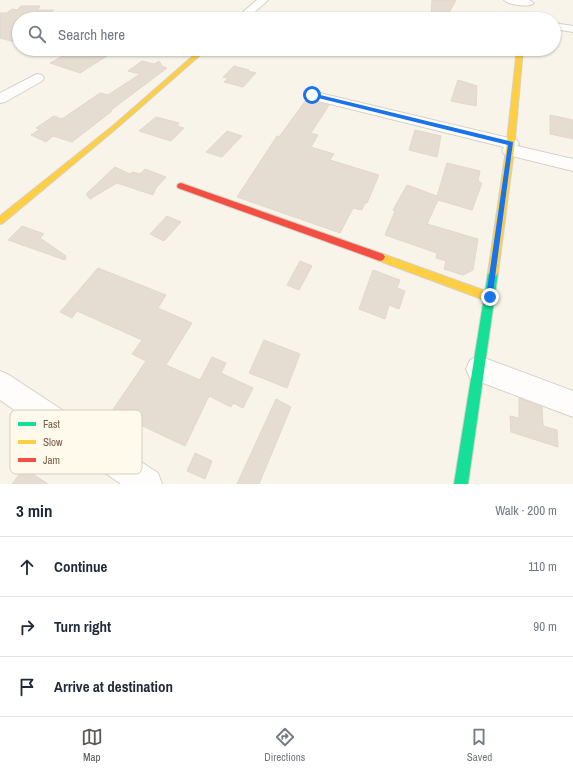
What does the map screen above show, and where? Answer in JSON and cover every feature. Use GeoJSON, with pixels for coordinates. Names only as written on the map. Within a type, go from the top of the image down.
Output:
{"type":"FeatureCollection","features":[{"type":"Feature","properties":{"kind":"street"},"geometry":{"type":"LineString","coordinates":[[248,12],[263,0]]}},
{"type":"Feature","properties":{"kind":"street"},"geometry":{"type":"LineString","coordinates":[[509,0],[529,2],[526,12]]}},
{"type":"Feature","properties":{"kind":"street"},"geometry":{"type":"LineString","coordinates":[[561,27],[573,29]]}},
{"type":"Feature","properties":{"kind":"street"},"geometry":{"type":"LineString","coordinates":[[0,221],[116,126],[196,56]]}},
{"type":"Feature","properties":{"kind":"street"},"geometry":{"type":"LineString","coordinates":[[461,484],[490,297],[510,147],[519,56]]}},
{"type":"Feature","properties":{"kind":"street"},"geometry":{"type":"LineString","coordinates":[[0,99],[37,78]]}},
{"type":"Feature","properties":{"kind":"street"},"geometry":{"type":"LineString","coordinates":[[312,95],[573,165]]}},
{"type":"Feature","properties":{"kind":"street"},"geometry":{"type":"LineString","coordinates":[[181,186],[490,297]]}},
{"type":"Feature","properties":{"kind":"street"},"geometry":{"type":"LineString","coordinates":[[479,369],[573,404]]}},
{"type":"Feature","properties":{"kind":"street"},"geometry":{"type":"LineString","coordinates":[[0,384],[38,410]]}},
{"type":"Feature","properties":{"kind":"street"},"geometry":{"type":"LineString","coordinates":[[132,474],[147,484]]}},
{"type":"Feature","properties":{"kind":"building"},"geometry":{"type":"Polygon","coordinates":[[[432,0],[456,0],[450,12],[431,12],[432,0]]]}},
{"type":"Feature","properties":{"kind":"building"},"geometry":{"type":"Polygon","coordinates":[[[21,6],[40,6],[37,10],[54,10],[51,12],[12,12],[12,41],[0,38],[0,13],[7,13],[12,9],[17,10],[21,6]]]}},
{"type":"Feature","properties":{"kind":"building"},"geometry":{"type":"Polygon","coordinates":[[[63,56],[107,56],[80,73],[50,63],[63,56]]]}},
{"type":"Feature","properties":{"kind":"building"},"geometry":{"type":"Polygon","coordinates":[[[142,61],[154,64],[159,61],[162,66],[167,68],[111,110],[112,111],[72,142],[53,136],[46,142],[31,135],[40,129],[36,128],[54,116],[62,119],[100,93],[108,95],[140,74],[128,71],[142,61]]]}},
{"type":"Feature","properties":{"kind":"building"},"geometry":{"type":"Polygon","coordinates":[[[234,66],[256,73],[243,87],[224,82],[228,78],[223,77],[234,66]]]}},
{"type":"Feature","properties":{"kind":"building"},"geometry":{"type":"Polygon","coordinates":[[[458,80],[477,86],[476,106],[451,101],[458,80]]]}},
{"type":"Feature","properties":{"kind":"building"},"geometry":{"type":"Polygon","coordinates":[[[306,100],[329,105],[311,133],[318,135],[311,147],[334,154],[330,160],[379,175],[367,203],[365,203],[362,210],[353,208],[340,233],[237,197],[277,136],[279,137],[306,100]]]}},
{"type":"Feature","properties":{"kind":"building"},"geometry":{"type":"Polygon","coordinates":[[[550,115],[573,120],[573,139],[550,134],[550,115]]]}},
{"type":"Feature","properties":{"kind":"building"},"geometry":{"type":"Polygon","coordinates":[[[156,117],[179,123],[177,126],[184,128],[171,141],[139,131],[156,117]]]}},
{"type":"Feature","properties":{"kind":"building"},"geometry":{"type":"Polygon","coordinates":[[[415,130],[441,136],[437,157],[409,150],[415,130]]]}},
{"type":"Feature","properties":{"kind":"building"},"geometry":{"type":"Polygon","coordinates":[[[227,131],[242,136],[222,157],[206,152],[227,131]]]}},
{"type":"Feature","properties":{"kind":"building"},"geometry":{"type":"Polygon","coordinates":[[[447,163],[480,171],[478,181],[482,183],[472,210],[438,200],[427,224],[478,239],[473,270],[463,275],[444,269],[446,261],[436,258],[437,253],[385,235],[395,211],[393,210],[407,185],[437,196],[447,163]]]}},
{"type":"Feature","properties":{"kind":"building"},"geometry":{"type":"Polygon","coordinates":[[[115,167],[130,174],[133,172],[140,174],[145,169],[166,177],[156,188],[153,195],[117,183],[90,199],[86,194],[115,167]]]}},
{"type":"Feature","properties":{"kind":"building"},"geometry":{"type":"Polygon","coordinates":[[[167,216],[181,222],[164,241],[150,234],[167,216]]]}},
{"type":"Feature","properties":{"kind":"building"},"geometry":{"type":"Polygon","coordinates":[[[22,226],[44,234],[40,238],[66,256],[65,260],[8,240],[22,226]]]}},
{"type":"Feature","properties":{"kind":"building"},"geometry":{"type":"Polygon","coordinates":[[[300,261],[312,266],[299,290],[287,285],[300,261]]]}},
{"type":"Feature","properties":{"kind":"building"},"geometry":{"type":"Polygon","coordinates":[[[98,268],[166,295],[158,308],[192,323],[166,365],[200,380],[212,357],[226,363],[221,373],[253,388],[243,408],[233,403],[231,407],[209,396],[185,446],[142,426],[142,410],[113,410],[146,361],[132,354],[142,340],[77,311],[72,318],[60,312],[98,268]]]}},
{"type":"Feature","properties":{"kind":"building"},"geometry":{"type":"Polygon","coordinates":[[[373,270],[400,280],[397,288],[405,291],[399,309],[389,305],[385,319],[359,309],[373,270]]]}},
{"type":"Feature","properties":{"kind":"building"},"geometry":{"type":"Polygon","coordinates":[[[264,340],[300,354],[287,388],[249,373],[264,340]]]}},
{"type":"Feature","properties":{"kind":"building"},"geometry":{"type":"Polygon","coordinates":[[[519,398],[542,407],[543,426],[557,430],[558,447],[511,432],[510,416],[519,418],[519,398]]]}},
{"type":"Feature","properties":{"kind":"building"},"geometry":{"type":"Polygon","coordinates":[[[276,399],[291,407],[259,484],[237,484],[276,399]]]}},
{"type":"Feature","properties":{"kind":"building"},"geometry":{"type":"Polygon","coordinates":[[[195,453],[212,461],[205,479],[187,471],[195,453]]]}},
{"type":"Feature","properties":{"kind":"building"},"geometry":{"type":"Polygon","coordinates":[[[20,474],[33,474],[48,484],[12,484],[20,474]]]}},
{"type":"Feature","properties":{"kind":"traffic: fast"},"geometry":{"type":"LineString","coordinates":[[461,484],[493,273]]}},
{"type":"Feature","properties":{"kind":"traffic: slow"},"geometry":{"type":"LineString","coordinates":[[0,221],[116,126],[196,56]]}},
{"type":"Feature","properties":{"kind":"traffic: slow"},"geometry":{"type":"LineString","coordinates":[[493,273],[510,150],[519,56]]}},
{"type":"Feature","properties":{"kind":"traffic: slow"},"geometry":{"type":"LineString","coordinates":[[380,257],[490,297]]}},
{"type":"Feature","properties":{"kind":"traffic: jam"},"geometry":{"type":"LineString","coordinates":[[181,186],[380,257]]}},
{"type":"Feature","properties":{"kind":"route"},"geometry":{"type":"LineString","coordinates":[[312,95],[511,144],[490,297]]}}]}
